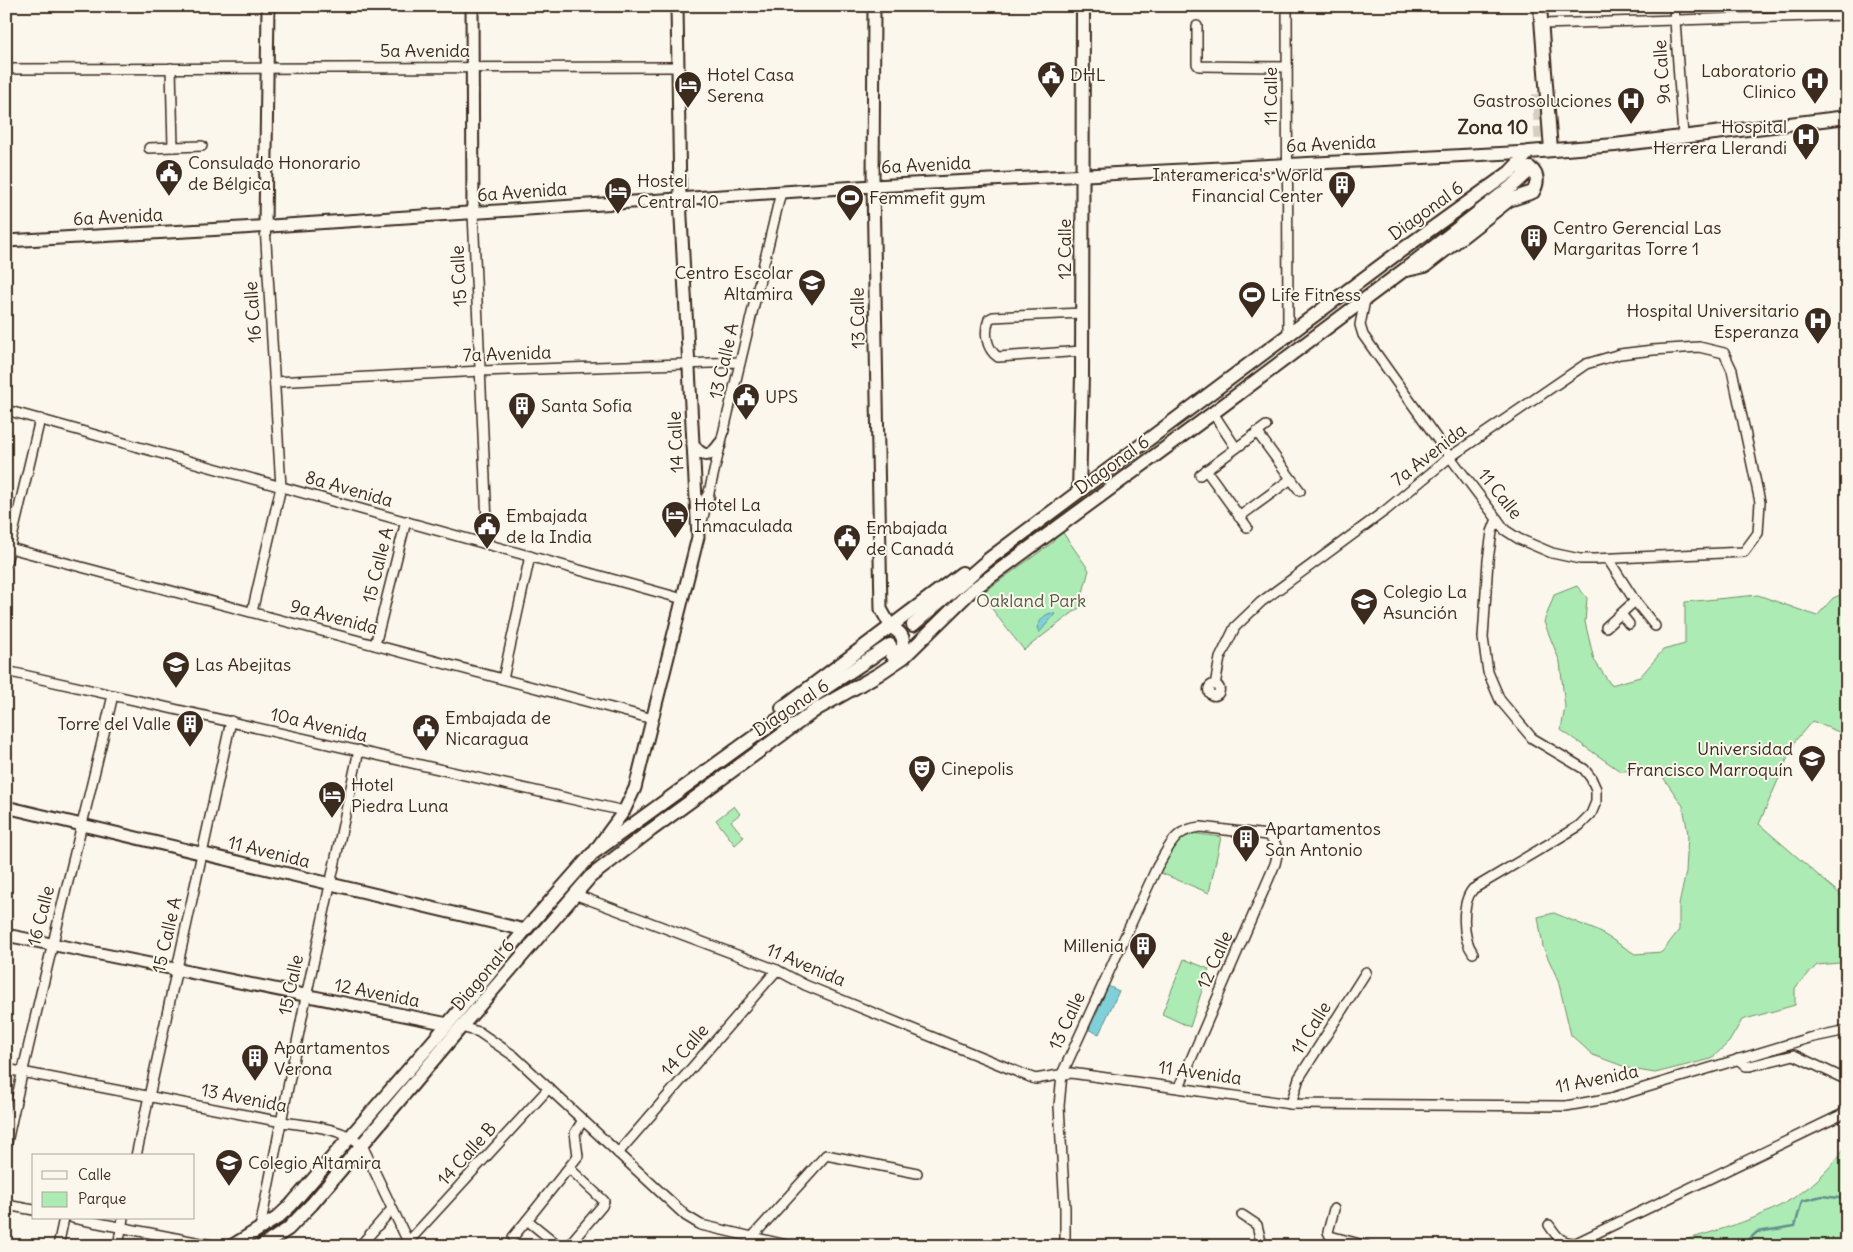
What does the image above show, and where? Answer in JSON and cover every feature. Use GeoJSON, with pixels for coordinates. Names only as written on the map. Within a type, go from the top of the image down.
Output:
{"type":"FeatureCollection","features":[{"type":"Feature","properties":{"kind":"main road","name":"12 Calle"},"geometry":{"type":"LineString","coordinates":[[1079,491],[1082,351],[1083,6]]}},
{"type":"Feature","properties":{"kind":"main road"},"geometry":{"type":"LineString","coordinates":[[1532,6],[1538,94]]}},
{"type":"Feature","properties":{"kind":"main road"},"geometry":{"type":"LineString","coordinates":[[1540,6],[1551,150]]}},
{"type":"Feature","properties":{"kind":"main road","name":"6a Avenida"},"geometry":{"type":"LineString","coordinates":[[1529,152],[1615,145],[1847,117]]}},
{"type":"Feature","properties":{"kind":"main road","name":"Diagonal 6"},"geometry":{"type":"LineString","coordinates":[[774,723],[779,709],[891,627],[908,621],[968,568],[989,559],[1510,172],[1529,152]]}},
{"type":"Feature","properties":{"kind":"main road"},"geometry":{"type":"LineString","coordinates":[[1404,270],[1425,266],[1509,200],[1532,192],[1538,180],[1533,171],[1524,168],[1510,172]]}},
{"type":"Feature","properties":{"kind":"main road","name":"Diagonal 6"},"geometry":{"type":"LineString","coordinates":[[262,1246],[288,1229],[312,1204],[590,877],[831,700],[904,657],[947,612],[973,589],[1365,300],[1529,171]]}},
{"type":"Feature","properties":{"kind":"main road"},"geometry":{"type":"LineString","coordinates":[[1081,451],[1086,465],[1096,471],[1139,467]]}},
{"type":"Feature","properties":{"kind":"main road"},"geometry":{"type":"LineString","coordinates":[[831,700],[835,693],[902,648],[902,636],[891,627]]}},
{"type":"Feature","properties":{"kind":"main road","name":"Diagonal 6"},"geometry":{"type":"LineString","coordinates":[[232,1246],[286,1211],[448,1024],[524,930],[592,854],[774,723],[890,645]]}},
{"type":"Feature","properties":{"kind":"main road","name":"12 Avenida"},"geometry":{"type":"LineString","coordinates":[[448,1024],[461,1027]]}},
{"type":"Feature","properties":{"kind":"street","name":"16 Calle"},"geometry":{"type":"LineString","coordinates":[[252,612],[281,487],[265,226],[268,6]]}},
{"type":"Feature","properties":{"kind":"street","name":"15 Calle"},"geometry":{"type":"LineString","coordinates":[[472,6],[474,212],[488,544]]}},
{"type":"Feature","properties":{"kind":"street","name":"14 Calle"},"geometry":{"type":"LineString","coordinates":[[592,854],[624,811],[635,788],[684,599],[698,537],[680,199],[677,6]]}},
{"type":"Feature","properties":{"kind":"street","name":"13 Calle"},"geometry":{"type":"LineString","coordinates":[[874,6],[873,186],[881,609],[891,627]]}},
{"type":"Feature","properties":{"kind":"street","name":"11 Calle"},"geometry":{"type":"LineString","coordinates":[[1287,6],[1288,336]]}},
{"type":"Feature","properties":{"kind":"street","name":"9a Calle"},"geometry":{"type":"LineString","coordinates":[[1674,6],[1683,136]]}},
{"type":"Feature","properties":{"kind":"street"},"geometry":{"type":"LineString","coordinates":[[1815,6],[1816,16]]}},
{"type":"Feature","properties":{"kind":"street"},"geometry":{"type":"LineString","coordinates":[[1541,24],[1847,15]]}},
{"type":"Feature","properties":{"kind":"street"},"geometry":{"type":"LineString","coordinates":[[1197,26],[1197,64],[1199,66],[1287,67]]}},
{"type":"Feature","properties":{"kind":"street","name":"5a Avenida"},"geometry":{"type":"LineString","coordinates":[[6,69],[679,66]]}},
{"type":"Feature","properties":{"kind":"street"},"geometry":{"type":"LineString","coordinates":[[171,68],[173,147]]}},
{"type":"Feature","properties":{"kind":"street"},"geometry":{"type":"LineString","coordinates":[[149,148],[202,146]]}},
{"type":"Feature","properties":{"kind":"street","name":"6a Avenida"},"geometry":{"type":"LineString","coordinates":[[6,241],[873,186],[1529,152]]}},
{"type":"Feature","properties":{"kind":"street","name":"13 Calle A"},"geometry":{"type":"LineString","coordinates":[[698,537],[781,192]]}},
{"type":"Feature","properties":{"kind":"street","name":"11 Calle"},"geometry":{"type":"LineString","coordinates":[[1365,300],[1360,325],[1363,335],[1505,530],[1541,549],[1580,559],[1744,552]]}},
{"type":"Feature","properties":{"kind":"street"},"geometry":{"type":"LineString","coordinates":[[1082,313],[994,317],[989,319],[986,326],[988,345],[992,353],[998,357],[1082,351]]}},
{"type":"Feature","properties":{"kind":"street","name":"7a Avenida"},"geometry":{"type":"LineString","coordinates":[[1215,685],[1220,658],[1235,627],[1255,608],[1386,510],[1450,457],[1586,364],[1620,354],[1699,347],[1724,353],[1732,370],[1760,502],[1758,533],[1744,552]]}},
{"type":"Feature","properties":{"kind":"street","name":"7a Avenida"},"geometry":{"type":"LineString","coordinates":[[275,382],[481,371],[740,362]]}},
{"type":"Feature","properties":{"kind":"street","name":"8a Avenida"},"geometry":{"type":"LineString","coordinates":[[6,410],[684,599]]}},
{"type":"Feature","properties":{"kind":"street"},"geometry":{"type":"LineString","coordinates":[[1214,413],[1236,448]]}},
{"type":"Feature","properties":{"kind":"street"},"geometry":{"type":"LineString","coordinates":[[6,563],[8,547],[40,419]]}},
{"type":"Feature","properties":{"kind":"street"},"geometry":{"type":"LineString","coordinates":[[1247,527],[1203,472],[1266,426]]}},
{"type":"Feature","properties":{"kind":"street"},"geometry":{"type":"LineString","coordinates":[[1258,432],[1300,491]]}},
{"type":"Feature","properties":{"kind":"street"},"geometry":{"type":"LineString","coordinates":[[693,444],[702,454],[707,455],[714,453],[720,444]]}},
{"type":"Feature","properties":{"kind":"street"},"geometry":{"type":"LineString","coordinates":[[1239,517],[1291,479]]}},
{"type":"Feature","properties":{"kind":"street"},"geometry":{"type":"LineString","coordinates":[[696,499],[697,502],[701,503],[708,496]]}},
{"type":"Feature","properties":{"kind":"street"},"geometry":{"type":"LineString","coordinates":[[1473,953],[1467,942],[1465,910],[1468,895],[1474,889],[1579,826],[1591,814],[1596,796],[1594,784],[1584,770],[1532,738],[1500,700],[1488,672],[1484,638],[1488,560],[1492,532],[1497,519]]}},
{"type":"Feature","properties":{"kind":"street","name":"15 Calle A"},"geometry":{"type":"LineString","coordinates":[[375,645],[406,521]]}},
{"type":"Feature","properties":{"kind":"street","name":"9a Avenida"},"geometry":{"type":"LineString","coordinates":[[8,547],[653,719]]}},
{"type":"Feature","properties":{"kind":"street"},"geometry":{"type":"LineString","coordinates":[[503,679],[530,556]]}},
{"type":"Feature","properties":{"kind":"street"},"geometry":{"type":"LineString","coordinates":[[1608,559],[1635,601],[1655,626]]}},
{"type":"Feature","properties":{"kind":"street"},"geometry":{"type":"LineString","coordinates":[[1606,628],[1635,601]]}},
{"type":"Feature","properties":{"kind":"street"},"geometry":{"type":"LineString","coordinates":[[881,609],[890,618],[908,621]]}},
{"type":"Feature","properties":{"kind":"street"},"geometry":{"type":"LineString","coordinates":[[1620,614],[1629,624]]}},
{"type":"Feature","properties":{"kind":"street","name":"10a Avenida"},"geometry":{"type":"LineString","coordinates":[[6,671],[624,811]]}},
{"type":"Feature","properties":{"kind":"street","name":"16 Calle"},"geometry":{"type":"LineString","coordinates":[[6,1147],[52,944],[83,825],[113,695]]}},
{"type":"Feature","properties":{"kind":"street","name":"15 Calle A"},"geometry":{"type":"LineString","coordinates":[[136,1154],[175,970],[231,721]]}},
{"type":"Feature","properties":{"kind":"street","name":"15 Calle"},"geometry":{"type":"LineString","coordinates":[[260,1228],[306,997],[359,750]]}},
{"type":"Feature","properties":{"kind":"street","name":"11 Avenida"},"geometry":{"type":"LineString","coordinates":[[6,807],[524,930]]}},
{"type":"Feature","properties":{"kind":"street","name":"12 Calle"},"geometry":{"type":"LineString","coordinates":[[1179,1088],[1278,854],[1274,840],[1267,835],[1201,827],[1182,831]]}},
{"type":"Feature","properties":{"kind":"street","name":"13 Calle"},"geometry":{"type":"LineString","coordinates":[[1064,1246],[1065,1208],[1059,1106],[1062,1074],[1157,867],[1175,837],[1182,831]]}},
{"type":"Feature","properties":{"kind":"street","name":"11 Avenida"},"geometry":{"type":"LineString","coordinates":[[574,894],[777,970],[805,985],[1035,1079],[1071,1073],[1291,1104],[1566,1106],[1611,1098],[1809,1038],[1847,1030]]}},
{"type":"Feature","properties":{"kind":"street","name":"12 Avenida"},"geometry":{"type":"LineString","coordinates":[[6,935],[306,997],[448,1024]]}},
{"type":"Feature","properties":{"kind":"street","name":"14 Calle"},"geometry":{"type":"LineString","coordinates":[[618,1153],[777,970]]}},
{"type":"Feature","properties":{"kind":"street","name":"11 Calle"},"geometry":{"type":"LineString","coordinates":[[1291,1104],[1298,1078],[1366,972]]}},
{"type":"Feature","properties":{"kind":"street","name":"12 Avenida"},"geometry":{"type":"LineString","coordinates":[[461,1027],[480,1032],[514,1056],[686,1216],[702,1225],[791,1246]]}},
{"type":"Feature","properties":{"kind":"street"},"geometry":{"type":"LineString","coordinates":[[1738,1059],[1746,1066],[1750,1066],[1794,1055],[1847,1080]]}},
{"type":"Feature","properties":{"kind":"street","name":"13 Avenida"},"geometry":{"type":"LineString","coordinates":[[6,1069],[316,1127],[351,1136],[362,1145],[409,1244]]}},
{"type":"Feature","properties":{"kind":"street","name":"14 Calle B"},"geometry":{"type":"LineString","coordinates":[[409,1244],[549,1088]]}},
{"type":"Feature","properties":{"kind":"street"},"geometry":{"type":"LineString","coordinates":[[1549,1225],[1558,1239],[1566,1243],[1576,1243],[1847,1111]]}},
{"type":"Feature","properties":{"kind":"street"},"geometry":{"type":"LineString","coordinates":[[513,1236],[578,1156],[575,1133],[583,1120]]}},
{"type":"Feature","properties":{"kind":"street"},"geometry":{"type":"LineString","coordinates":[[753,1236],[826,1155],[917,1173]]}},
{"type":"Feature","properties":{"kind":"street"},"geometry":{"type":"LineString","coordinates":[[568,1246],[602,1206],[604,1201],[569,1168]]}},
{"type":"Feature","properties":{"kind":"street"},"geometry":{"type":"LineString","coordinates":[[6,1205],[32,1210]]}},
{"type":"Feature","properties":{"kind":"street"},"geometry":{"type":"LineString","coordinates":[[360,1246],[392,1209]]}},
{"type":"Feature","properties":{"kind":"street"},"geometry":{"type":"LineString","coordinates":[[1334,1209],[1328,1232],[1330,1236],[1367,1246]]}},
{"type":"Feature","properties":{"kind":"street"},"geometry":{"type":"LineString","coordinates":[[1242,1215],[1257,1225],[1262,1246]]}},
{"type":"Feature","properties":{"kind":"street"},"geometry":{"type":"LineString","coordinates":[[58,1246],[64,1220]]}},
{"type":"Feature","properties":{"kind":"street"},"geometry":{"type":"LineString","coordinates":[[83,1220],[216,1246]]}},
{"type":"Feature","properties":{"kind":"street"},"geometry":{"type":"LineString","coordinates":[[118,1246],[123,1220]]}},
{"type":"Feature","properties":{"kind":"street"},"geometry":{"type":"LineString","coordinates":[[527,1220],[559,1246]]}},
{"type":"Feature","properties":{"kind":"green space","name":"Oakland Park"},"geometry":{"type":"Polygon","coordinates":[[[1061,530],[1089,570],[1079,608],[1024,650],[989,604],[984,592],[1052,543],[1061,530]]]}},
{"type":"Feature","properties":{"kind":"green space"},"geometry":{"type":"Polygon","coordinates":[[[1577,586],[1587,598],[1585,622],[1594,660],[1611,685],[1640,677],[1663,650],[1685,644],[1685,602],[1758,595],[1817,616],[1833,598],[1847,592],[1847,733],[1846,735],[1812,721],[1795,741],[1759,824],[1841,895],[1847,893],[1847,968],[1839,963],[1817,965],[1795,988],[1795,1005],[1742,1020],[1729,1042],[1711,1059],[1655,1073],[1631,1069],[1593,1055],[1571,1035],[1558,980],[1543,947],[1538,917],[1554,913],[1600,932],[1635,954],[1662,952],[1679,930],[1679,905],[1686,872],[1688,834],[1683,806],[1658,770],[1620,771],[1561,730],[1565,707],[1560,662],[1544,622],[1554,595],[1577,586]]]}},
{"type":"Feature","properties":{"kind":"green space"},"geometry":{"type":"Polygon","coordinates":[[[734,806],[740,814],[731,821],[744,837],[735,845],[716,820],[734,806]]]}},
{"type":"Feature","properties":{"kind":"green space"},"geometry":{"type":"Polygon","coordinates":[[[1191,833],[1221,837],[1209,893],[1156,871],[1176,838],[1191,833]]]}},
{"type":"Feature","properties":{"kind":"green space"},"geometry":{"type":"Polygon","coordinates":[[[1184,959],[1209,969],[1190,1027],[1162,1014],[1184,959]]]}},
{"type":"Feature","properties":{"kind":"green space"},"geometry":{"type":"Polygon","coordinates":[[[1847,1142],[1847,1246],[1665,1246],[1731,1226],[1773,1210],[1810,1186],[1841,1154],[1847,1142]]]}},
{"type":"Feature","properties":{"kind":"water"},"geometry":{"type":"Polygon","coordinates":[[[1051,613],[1055,614],[1039,633],[1037,627],[1040,622],[1044,616],[1051,613]]]}},
{"type":"Feature","properties":{"kind":"water"},"geometry":{"type":"Polygon","coordinates":[[[1108,986],[1119,991],[1099,1034],[1087,1029],[1108,986]]]}},
{"type":"Feature","properties":{"kind":"waterway"},"geometry":{"type":"LineString","coordinates":[[1742,1246],[1757,1232],[1795,1226],[1802,1201],[1822,1196],[1847,1199]]}},
{"type":"Feature","properties":{"kind":"tunnel"},"geometry":{"type":"LineString","coordinates":[[1529,171],[1537,162],[1541,151],[1538,94]]}},
{"type":"Feature","properties":{"kind":"place","name":"DHL"},"geometry":{"type":"Point","coordinates":[1051,99]}},
{"type":"Feature","properties":{"kind":"place","name":"Laboratorio Clinico"},"geometry":{"type":"Point","coordinates":[1815,105]}},
{"type":"Feature","properties":{"kind":"place","name":"Hotel Casa Serena"},"geometry":{"type":"Point","coordinates":[688,109]}},
{"type":"Feature","properties":{"kind":"place","name":"Gastrosoluciones"},"geometry":{"type":"Point","coordinates":[1631,125]}},
{"type":"Feature","properties":{"kind":"place","name":"Hospital Herrera Llerandi"},"geometry":{"type":"Point","coordinates":[1806,161]}},
{"type":"Feature","properties":{"kind":"place","name":"Consulado Honorario de Bélgica"},"geometry":{"type":"Point","coordinates":[169,197]}},
{"type":"Feature","properties":{"kind":"place","name":"Interamerica's World Financial Center"},"geometry":{"type":"Point","coordinates":[1342,209]}},
{"type":"Feature","properties":{"kind":"place","name":"Hostel Central 10"},"geometry":{"type":"Point","coordinates":[618,215]}},
{"type":"Feature","properties":{"kind":"place","name":"Femmefit gym"},"geometry":{"type":"Point","coordinates":[850,222]}},
{"type":"Feature","properties":{"kind":"place","name":"Centro Gerencial Las Margaritas Torre 1"},"geometry":{"type":"Point","coordinates":[1534,262]}},
{"type":"Feature","properties":{"kind":"place","name":"Centro Escolar Altamira"},"geometry":{"type":"Point","coordinates":[812,307]}},
{"type":"Feature","properties":{"kind":"place","name":"Life Fitness"},"geometry":{"type":"Point","coordinates":[1252,319]}},
{"type":"Feature","properties":{"kind":"place","name":"Hospital Universitario Esperanza"},"geometry":{"type":"Point","coordinates":[1818,345]}},
{"type":"Feature","properties":{"kind":"place","name":"UPS"},"geometry":{"type":"Point","coordinates":[746,421]}},
{"type":"Feature","properties":{"kind":"place","name":"Santa Sofia"},"geometry":{"type":"Point","coordinates":[522,430]}},
{"type":"Feature","properties":{"kind":"place","name":"Hotel La Inmaculada"},"geometry":{"type":"Point","coordinates":[675,539]}},
{"type":"Feature","properties":{"kind":"place","name":"Embajada de la India"},"geometry":{"type":"Point","coordinates":[487,550]}},
{"type":"Feature","properties":{"kind":"place","name":"Embajada de Canadá"},"geometry":{"type":"Point","coordinates":[847,562]}},
{"type":"Feature","properties":{"kind":"place","name":"Colegio La Asunción"},"geometry":{"type":"Point","coordinates":[1364,626]}},
{"type":"Feature","properties":{"kind":"place","name":"Las Abejitas"},"geometry":{"type":"Point","coordinates":[176,689]}},
{"type":"Feature","properties":{"kind":"place","name":"Torre del Valle"},"geometry":{"type":"Point","coordinates":[190,748]}},
{"type":"Feature","properties":{"kind":"place","name":"Embajada de Nicaragua"},"geometry":{"type":"Point","coordinates":[426,752]}},
{"type":"Feature","properties":{"kind":"place","name":"Universidad Francisco Marroquín"},"geometry":{"type":"Point","coordinates":[1812,783]}},
{"type":"Feature","properties":{"kind":"place","name":"Cinepolis"},"geometry":{"type":"Point","coordinates":[922,793]}},
{"type":"Feature","properties":{"kind":"place","name":"Hotel Piedra Luna"},"geometry":{"type":"Point","coordinates":[332,819]}},
{"type":"Feature","properties":{"kind":"place","name":"Apartamentos San Antonio"},"geometry":{"type":"Point","coordinates":[1246,863]}},
{"type":"Feature","properties":{"kind":"place","name":"Millenia"},"geometry":{"type":"Point","coordinates":[1143,970]}},
{"type":"Feature","properties":{"kind":"place","name":"Apartamentos Verona"},"geometry":{"type":"Point","coordinates":[255,1082]}},
{"type":"Feature","properties":{"kind":"place","name":"Colegio Altamira"},"geometry":{"type":"Point","coordinates":[229,1187]}},
{"type":"Feature","properties":{"kind":"district","name":"Zona 10"},"geometry":{"type":"Point","coordinates":[1493,127]}}]}
